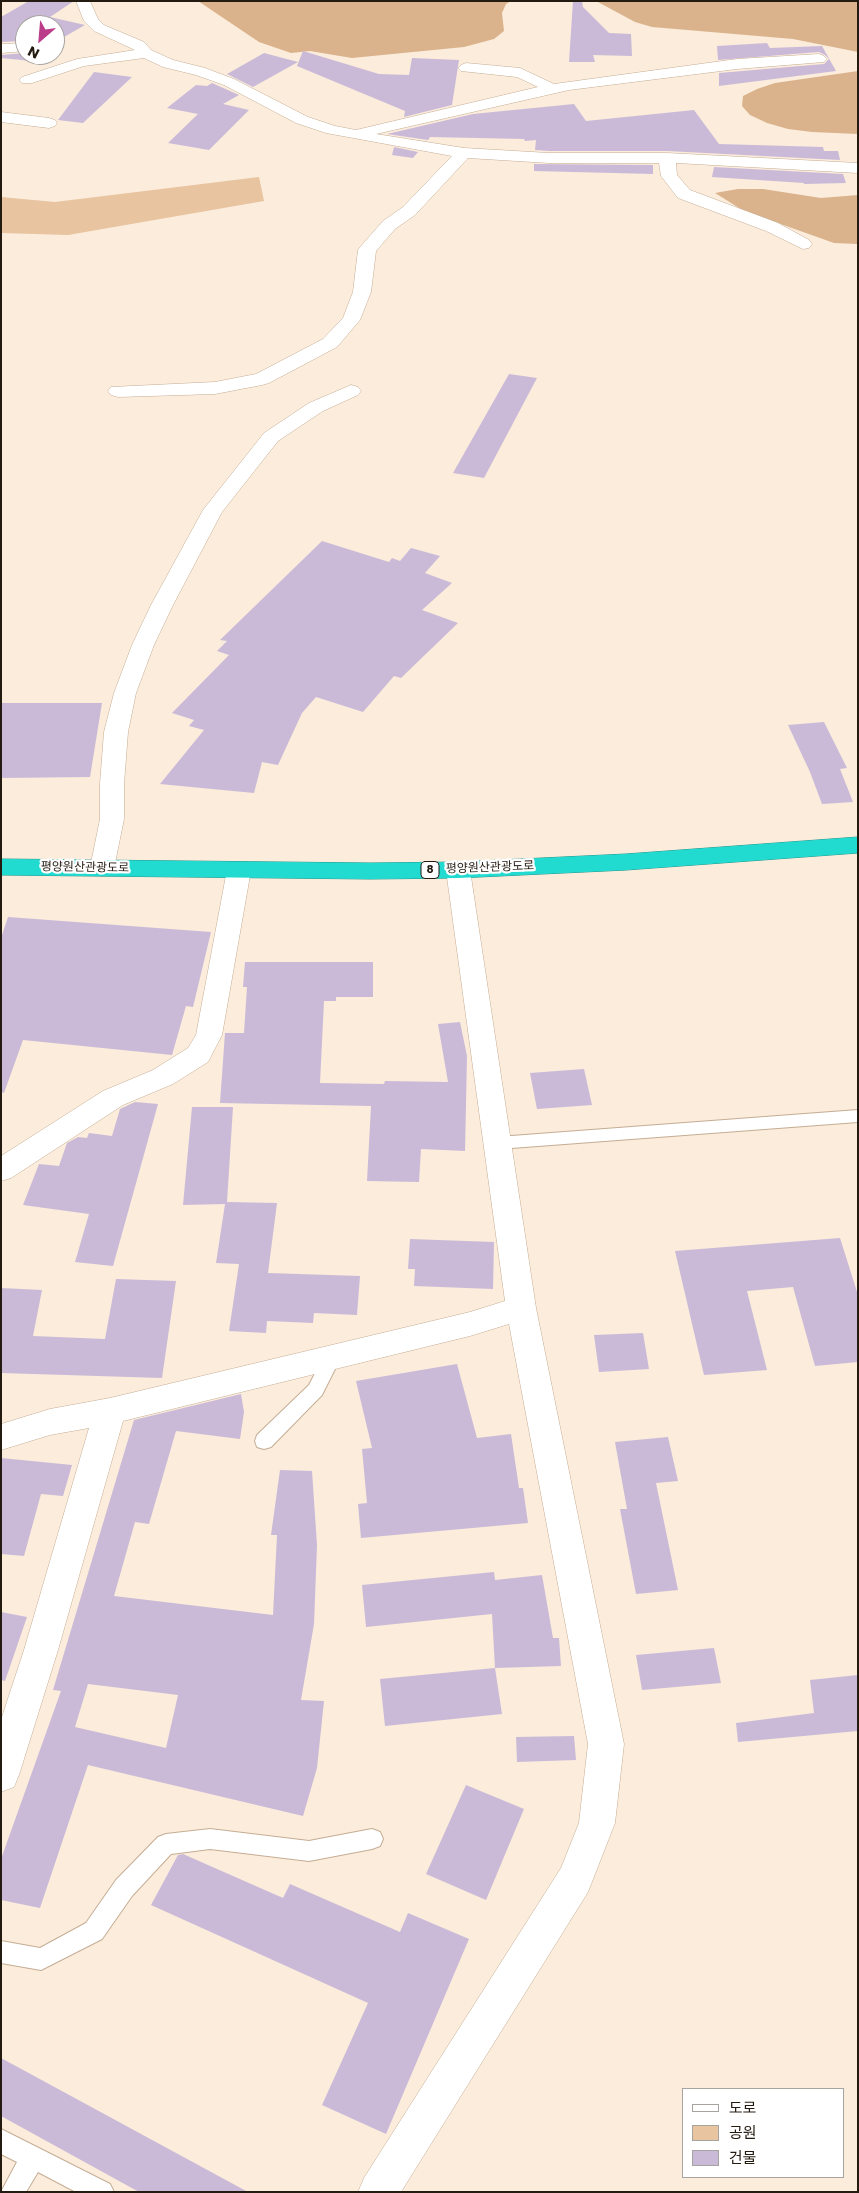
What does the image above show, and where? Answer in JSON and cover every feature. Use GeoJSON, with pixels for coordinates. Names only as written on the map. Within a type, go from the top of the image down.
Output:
{"type":"FeatureCollection","features":[{"type":"Feature","properties":{"kind":"highway","name":"평양원산관광도로"},"geometry":{"type":"LineString","coordinates":[[1,867],[458,870],[626,862],[858,845]]}},
{"type":"Feature","properties":{"kind":"street"},"geometry":{"type":"LineString","coordinates":[[83,1],[91,21],[99,28],[139,45],[146,53],[168,64],[200,71],[230,82],[302,120],[332,130],[464,153],[549,158],[667,158],[858,168]]}},
{"type":"Feature","properties":{"kind":"street"},"geometry":{"type":"LineString","coordinates":[[1,49],[15,48]]}},
{"type":"Feature","properties":{"kind":"street"},"geometry":{"type":"LineString","coordinates":[[68,53],[86,62]]}},
{"type":"Feature","properties":{"kind":"street"},"geometry":{"type":"LineString","coordinates":[[28,80],[53,70],[86,62],[146,53]]}},
{"type":"Feature","properties":{"kind":"street"},"geometry":{"type":"LineString","coordinates":[[354,134],[551,88],[737,64],[819,59]]}},
{"type":"Feature","properties":{"kind":"street"},"geometry":{"type":"LineString","coordinates":[[466,68],[520,73],[551,88]]}},
{"type":"Feature","properties":{"kind":"street"},"geometry":{"type":"LineString","coordinates":[[1,117],[49,123]]}},
{"type":"Feature","properties":{"kind":"street"},"geometry":{"type":"LineString","coordinates":[[118,391],[215,388],[262,379],[330,343],[351,320],[362,292],[367,250],[376,237],[409,211],[464,153]]}},
{"type":"Feature","properties":{"kind":"street"},"geometry":{"type":"LineString","coordinates":[[667,158],[669,176],[684,194],[772,227],[803,244]]}},
{"type":"Feature","properties":{"kind":"street"},"geometry":{"type":"LineString","coordinates":[[102,868],[112,819],[112,784],[116,732],[120,712],[143,645],[162,604],[213,510],[271,437],[316,407],[351,392]]}},
{"type":"Feature","properties":{"kind":"street"},"geometry":{"type":"LineString","coordinates":[[1,1170],[113,1098],[163,1077],[198,1055],[209,1035],[239,870]]}},
{"type":"Feature","properties":{"kind":"street"},"geometry":{"type":"LineString","coordinates":[[378,2192],[575,1879],[597,1822],[606,1744],[521,1308],[458,870]]}},
{"type":"Feature","properties":{"kind":"street"},"geometry":{"type":"LineString","coordinates":[[1,1436],[50,1422],[110,1411],[470,1324],[521,1308]]}},
{"type":"Feature","properties":{"kind":"street"},"geometry":{"type":"LineString","coordinates":[[1,1775],[42,1650],[110,1411]]}},
{"type":"Feature","properties":{"kind":"lane"},"geometry":{"type":"LineString","coordinates":[[498,1143],[858,1116]]}},
{"type":"Feature","properties":{"kind":"lane"},"geometry":{"type":"LineString","coordinates":[[264,1441],[316,1390],[332,1357]]}},
{"type":"Feature","properties":{"kind":"lane"},"geometry":{"type":"LineString","coordinates":[[1,1952],[41,1959],[94,1931],[124,1888],[166,1844],[210,1839],[309,1851],[372,1839]]}},
{"type":"Feature","properties":{"kind":"lane"},"geometry":{"type":"LineString","coordinates":[[1,2141],[102,2192]]}},
{"type":"Feature","properties":{"kind":"lane"},"geometry":{"type":"LineString","coordinates":[[13,2192],[33,2157]]}},
{"type":"Feature","properties":{"kind":"green space"},"geometry":{"type":"Polygon","coordinates":[[[259,177],[264,201],[68,235],[1,233],[1,197],[55,202],[259,177]]]}},
{"type":"Feature","properties":{"kind":"shaded area"},"geometry":{"type":"Polygon","coordinates":[[[198,1],[511,1],[506,4],[502,13],[504,31],[494,39],[464,47],[352,58],[310,51],[291,53],[259,42],[198,1]]]}},
{"type":"Feature","properties":{"kind":"shaded area"},"geometry":{"type":"Polygon","coordinates":[[[596,1],[858,1],[858,52],[793,39],[652,27],[635,22],[596,1]]]}},
{"type":"Feature","properties":{"kind":"shaded area"},"geometry":{"type":"Polygon","coordinates":[[[858,71],[858,134],[788,129],[767,123],[750,115],[742,106],[743,96],[775,83],[858,71]]]}},
{"type":"Feature","properties":{"kind":"shaded area"},"geometry":{"type":"Polygon","coordinates":[[[738,189],[763,189],[821,198],[858,195],[858,244],[834,243],[744,211],[715,193],[738,189]]]}},
{"type":"Feature","properties":{"kind":"building"},"geometry":{"type":"Polygon","coordinates":[[[29,1],[74,1],[53,15],[15,15],[15,41],[1,42],[1,17],[29,1]]]}},
{"type":"Feature","properties":{"kind":"building"},"geometry":{"type":"Polygon","coordinates":[[[573,1],[582,1],[583,7],[609,33],[631,34],[632,56],[593,55],[595,62],[569,62],[573,1]]]}},
{"type":"Feature","properties":{"kind":"building"},"geometry":{"type":"Polygon","coordinates":[[[65,20],[85,25],[65,36],[65,20]]]}},
{"type":"Feature","properties":{"kind":"building"},"geometry":{"type":"Polygon","coordinates":[[[767,43],[770,48],[822,46],[836,71],[719,86],[719,73],[824,64],[829,59],[819,52],[718,60],[717,46],[767,43]]]}},
{"type":"Feature","properties":{"kind":"building"},"geometry":{"type":"Polygon","coordinates":[[[303,51],[379,74],[409,75],[412,58],[459,60],[452,105],[404,117],[405,111],[297,66],[303,51]]]}},
{"type":"Feature","properties":{"kind":"building"},"geometry":{"type":"Polygon","coordinates":[[[264,53],[298,62],[253,87],[227,74],[264,53]]]}},
{"type":"Feature","properties":{"kind":"building"},"geometry":{"type":"Polygon","coordinates":[[[15,54],[15,59],[1,58],[1,55],[15,54]]]}},
{"type":"Feature","properties":{"kind":"building"},"geometry":{"type":"Polygon","coordinates":[[[94,72],[132,77],[83,123],[58,120],[94,72]]]}},
{"type":"Feature","properties":{"kind":"building"},"geometry":{"type":"Polygon","coordinates":[[[212,83],[239,95],[223,104],[249,110],[209,150],[168,143],[198,114],[167,108],[196,85],[207,86],[212,83]]]}},
{"type":"Feature","properties":{"kind":"building"},"geometry":{"type":"Polygon","coordinates":[[[574,104],[586,121],[694,110],[719,144],[823,147],[824,151],[838,151],[840,160],[667,151],[549,151],[535,150],[536,140],[430,137],[428,140],[387,134],[473,114],[574,104]]]}},
{"type":"Feature","properties":{"kind":"building"},"geometry":{"type":"Polygon","coordinates":[[[394,147],[418,152],[413,158],[392,155],[394,147]]]}},
{"type":"Feature","properties":{"kind":"building"},"geometry":{"type":"Polygon","coordinates":[[[534,164],[653,165],[653,174],[534,171],[534,164]]]}},
{"type":"Feature","properties":{"kind":"building"},"geometry":{"type":"Polygon","coordinates":[[[714,167],[843,174],[846,183],[804,184],[712,177],[714,167]]]}},
{"type":"Feature","properties":{"kind":"building"},"geometry":{"type":"Polygon","coordinates":[[[509,374],[537,378],[484,478],[453,473],[509,374]]]}},
{"type":"Feature","properties":{"kind":"building"},"geometry":{"type":"Polygon","coordinates":[[[322,541],[389,562],[392,558],[400,561],[411,548],[440,556],[425,573],[452,583],[422,610],[458,623],[401,678],[394,676],[363,712],[316,697],[302,713],[278,765],[262,762],[254,793],[160,784],[204,730],[189,726],[194,720],[172,713],[229,655],[217,651],[227,641],[220,640],[322,541]]]}},
{"type":"Feature","properties":{"kind":"building"},"geometry":{"type":"Polygon","coordinates":[[[1,703],[102,703],[90,777],[1,778],[1,703]]]}},
{"type":"Feature","properties":{"kind":"building"},"geometry":{"type":"Polygon","coordinates":[[[824,722],[847,768],[840,769],[853,802],[822,804],[810,772],[788,725],[824,722]]]}},
{"type":"Feature","properties":{"kind":"building"},"geometry":{"type":"Polygon","coordinates":[[[8,917],[211,932],[193,1007],[186,1006],[172,1055],[23,1040],[4,1093],[1,1092],[1,938],[8,917]]]}},
{"type":"Feature","properties":{"kind":"building"},"geometry":{"type":"Polygon","coordinates":[[[245,962],[373,962],[373,997],[336,997],[336,1001],[324,1001],[320,1083],[448,1082],[438,1024],[460,1022],[467,1056],[465,1151],[421,1149],[419,1182],[367,1181],[371,1106],[220,1103],[225,1033],[244,1033],[247,987],[243,987],[245,962]]]}},
{"type":"Feature","properties":{"kind":"building"},"geometry":{"type":"Polygon","coordinates":[[[584,1069],[592,1105],[537,1109],[530,1073],[584,1069]]]}},
{"type":"Feature","properties":{"kind":"building"},"geometry":{"type":"Polygon","coordinates":[[[135,1102],[158,1104],[113,1266],[75,1262],[89,1214],[23,1205],[39,1164],[59,1166],[67,1143],[78,1137],[87,1138],[89,1133],[112,1136],[120,1109],[135,1102]]]}},
{"type":"Feature","properties":{"kind":"building"},"geometry":{"type":"Polygon","coordinates":[[[192,1107],[233,1107],[227,1202],[277,1203],[268,1273],[360,1276],[357,1315],[314,1313],[313,1323],[267,1321],[266,1333],[229,1331],[239,1264],[216,1263],[225,1204],[183,1205],[192,1107]]]}},
{"type":"Feature","properties":{"kind":"building"},"geometry":{"type":"Polygon","coordinates":[[[840,1238],[858,1295],[858,1362],[815,1366],[793,1287],[747,1291],[767,1370],[704,1375],[675,1251],[840,1238]]]}},
{"type":"Feature","properties":{"kind":"building"},"geometry":{"type":"Polygon","coordinates":[[[410,1239],[494,1242],[493,1289],[414,1286],[415,1269],[408,1269],[410,1239]]]}},
{"type":"Feature","properties":{"kind":"building"},"geometry":{"type":"Polygon","coordinates":[[[116,1279],[176,1281],[162,1378],[1,1373],[1,1288],[42,1290],[33,1336],[105,1339],[116,1279]]]}},
{"type":"Feature","properties":{"kind":"building"},"geometry":{"type":"Polygon","coordinates":[[[643,1333],[649,1369],[599,1372],[594,1335],[643,1333]]]}},
{"type":"Feature","properties":{"kind":"building"},"geometry":{"type":"Polygon","coordinates":[[[457,1364],[477,1438],[511,1434],[519,1488],[523,1488],[528,1523],[361,1538],[358,1504],[367,1503],[362,1449],[372,1448],[356,1381],[457,1364]]]}},
{"type":"Feature","properties":{"kind":"building"},"geometry":{"type":"Polygon","coordinates":[[[241,1394],[244,1412],[240,1439],[176,1431],[149,1524],[135,1522],[114,1596],[273,1615],[277,1535],[271,1535],[280,1470],[312,1471],[317,1545],[314,1624],[301,1700],[324,1701],[317,1768],[303,1816],[88,1765],[40,1908],[1,1900],[1,1859],[61,1691],[53,1690],[134,1420],[241,1394]],[[88,1684],[75,1727],[166,1748],[178,1695],[88,1684]]]}},
{"type":"Feature","properties":{"kind":"building"},"geometry":{"type":"Polygon","coordinates":[[[668,1437],[678,1481],[656,1483],[678,1590],[636,1594],[620,1509],[627,1509],[615,1442],[668,1437]]]}},
{"type":"Feature","properties":{"kind":"building"},"geometry":{"type":"Polygon","coordinates":[[[1,1458],[72,1465],[63,1496],[41,1494],[24,1556],[1,1554],[1,1458]]]}},
{"type":"Feature","properties":{"kind":"building"},"geometry":{"type":"Polygon","coordinates":[[[494,1572],[495,1580],[542,1575],[553,1638],[559,1638],[561,1666],[495,1668],[492,1614],[366,1627],[362,1585],[494,1572]]]}},
{"type":"Feature","properties":{"kind":"building"},"geometry":{"type":"Polygon","coordinates":[[[1,1612],[27,1617],[5,1681],[1,1680],[1,1612]]]}},
{"type":"Feature","properties":{"kind":"building"},"geometry":{"type":"Polygon","coordinates":[[[714,1648],[721,1683],[642,1690],[636,1655],[714,1648]]]}},
{"type":"Feature","properties":{"kind":"building"},"geometry":{"type":"Polygon","coordinates":[[[495,1668],[502,1714],[385,1726],[380,1679],[495,1668]]]}},
{"type":"Feature","properties":{"kind":"building"},"geometry":{"type":"Polygon","coordinates":[[[858,1675],[858,1731],[738,1742],[736,1723],[814,1713],[810,1680],[858,1675]]]}},
{"type":"Feature","properties":{"kind":"building"},"geometry":{"type":"Polygon","coordinates":[[[574,1736],[576,1760],[517,1762],[516,1737],[574,1736]]]}},
{"type":"Feature","properties":{"kind":"building"},"geometry":{"type":"Polygon","coordinates":[[[466,1785],[524,1809],[486,1900],[426,1874],[466,1785]]]}},
{"type":"Feature","properties":{"kind":"building"},"geometry":{"type":"Polygon","coordinates":[[[183,1854],[283,1898],[290,1884],[400,1932],[408,1913],[469,1939],[386,2134],[322,2105],[368,2003],[151,1905],[178,1855],[183,1854]]]}},
{"type":"Feature","properties":{"kind":"building"},"geometry":{"type":"Polygon","coordinates":[[[1,2058],[248,2192],[139,2192],[1,2116],[1,2058]]]}}]}
